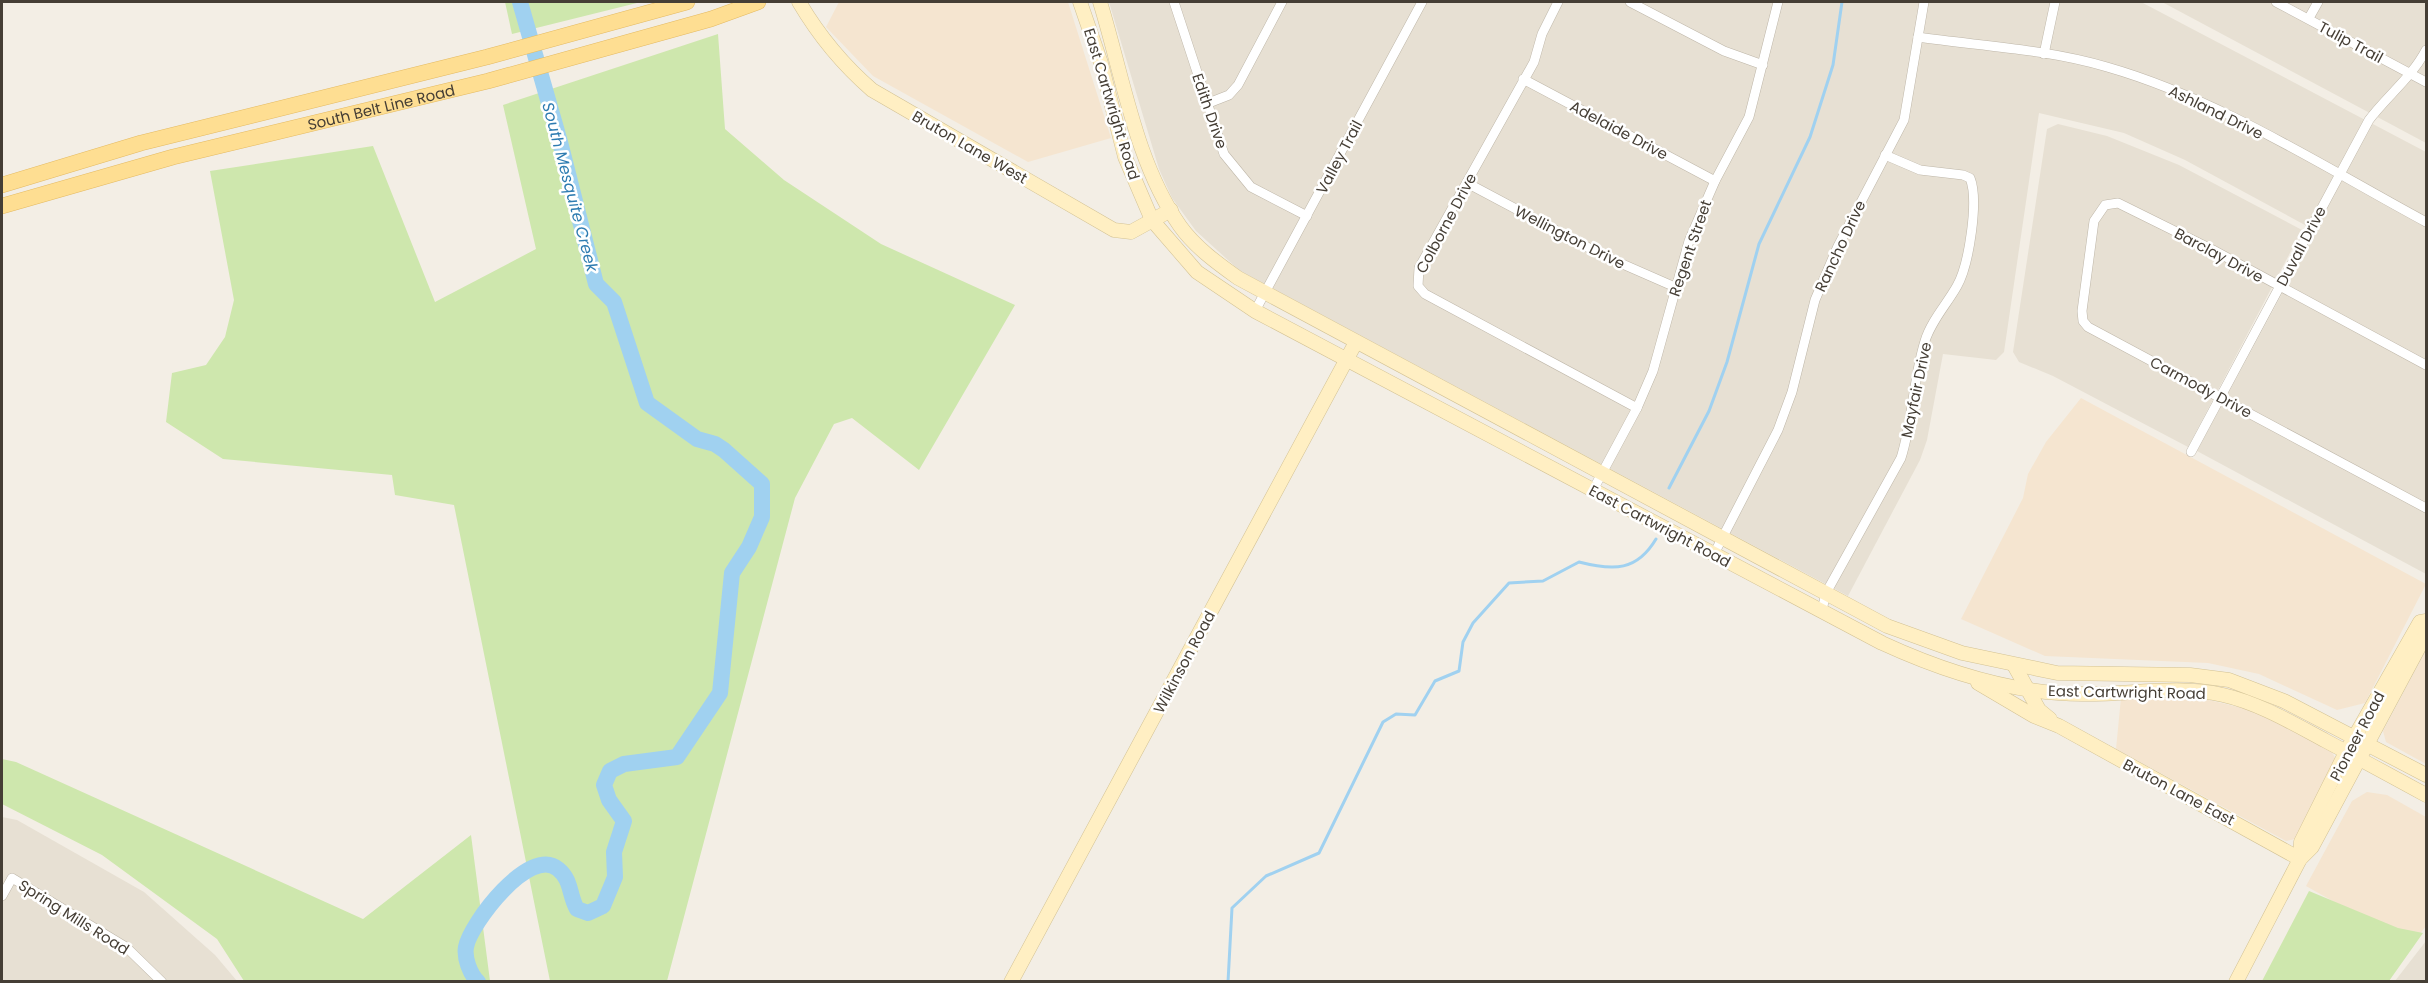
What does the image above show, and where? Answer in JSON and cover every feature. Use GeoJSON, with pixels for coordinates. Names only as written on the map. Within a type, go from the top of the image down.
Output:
{"type":"FeatureCollection","features":[{"type":"Feature","properties":{"kind":"main road","name":"South Belt Line Road"},"geometry":{"type":"LineString","coordinates":[[2,185],[141,143],[487,57],[687,2]]}},
{"type":"Feature","properties":{"kind":"main road","name":"South Belt Line Road"},"geometry":{"type":"LineString","coordinates":[[2,206],[173,157],[488,81],[711,19],[758,2]]}},
{"type":"Feature","properties":{"kind":"main road","name":"Bruton Lane West"},"geometry":{"type":"LineString","coordinates":[[799,2],[816,31],[846,68],[872,90],[1114,230],[1131,232],[1171,210]]}},
{"type":"Feature","properties":{"kind":"main road","name":"East Cartwright Road"},"geometry":{"type":"LineString","coordinates":[[1080,2],[1101,63],[1125,157],[1152,220],[1197,272],[1255,311],[1882,643],[1968,676],[2027,689],[2085,694],[2151,691],[2222,695],[2250,703],[2427,795]]}},
{"type":"Feature","properties":{"kind":"main road","name":"East Cartwright Road"},"geometry":{"type":"LineString","coordinates":[[1100,2],[1138,136],[1159,190],[1181,227],[1216,262],[1264,293],[1887,626],[1953,651],[2057,673],[2093,676],[2151,674],[2215,678],[2244,685],[2284,701],[2427,775]]}},
{"type":"Feature","properties":{"kind":"main road"},"geometry":{"type":"LineString","coordinates":[[59,168],[63,189]]}},
{"type":"Feature","properties":{"kind":"main road","name":"Wilkinson Road"},"geometry":{"type":"LineString","coordinates":[[1011,981],[1356,342]]}},
{"type":"Feature","properties":{"kind":"main road","name":"Pioneer Road"},"geometry":{"type":"LineString","coordinates":[[2300,859],[2301,842],[2354,737],[2420,622],[2427,621]]}},
{"type":"Feature","properties":{"kind":"main road","name":"Pioneer Road"},"geometry":{"type":"LineString","coordinates":[[2236,981],[2300,859],[2312,847],[2361,760],[2427,634]]}},
{"type":"Feature","properties":{"kind":"main road"},"geometry":{"type":"LineString","coordinates":[[1946,669],[1953,651]]}},
{"type":"Feature","properties":{"kind":"main road","name":"Bruton Lane East"},"geometry":{"type":"LineString","coordinates":[[2014,665],[2039,711],[2059,726]]}},
{"type":"Feature","properties":{"kind":"main road"},"geometry":{"type":"LineString","coordinates":[[2151,674],[2151,691]]}},
{"type":"Feature","properties":{"kind":"main road","name":"Bruton Lane East"},"geometry":{"type":"LineString","coordinates":[[1968,676],[2034,716],[2059,726],[2300,859]]}},
{"type":"Feature","properties":{"kind":"street","name":"Edith Drive"},"geometry":{"type":"LineString","coordinates":[[1174,2],[1224,154],[1251,187],[1307,216]]}},
{"type":"Feature","properties":{"kind":"street"},"geometry":{"type":"LineString","coordinates":[[1206,104],[1229,95],[1238,85],[1282,2]]}},
{"type":"Feature","properties":{"kind":"street","name":"Valley Trail"},"geometry":{"type":"LineString","coordinates":[[1255,311],[1422,2]]}},
{"type":"Feature","properties":{"kind":"street","name":"Colborne Drive"},"geometry":{"type":"LineString","coordinates":[[1558,2],[1523,79],[1419,268],[1418,286],[1425,294],[1637,408]]}},
{"type":"Feature","properties":{"kind":"street"},"geometry":{"type":"LineString","coordinates":[[1630,2],[1724,51],[1763,65]]}},
{"type":"Feature","properties":{"kind":"street","name":"Regent Street"},"geometry":{"type":"LineString","coordinates":[[1593,490],[1637,408],[1653,371],[1689,241],[1715,181],[1749,117],[1778,2]]}},
{"type":"Feature","properties":{"kind":"street","name":"Rancho Drive"},"geometry":{"type":"LineString","coordinates":[[1714,554],[1778,430],[1792,392],[1820,286],[1838,246],[1904,120],[1924,2]]}},
{"type":"Feature","properties":{"kind":"street"},"geometry":{"type":"LineString","coordinates":[[2044,54],[2055,2]]}},
{"type":"Feature","properties":{"kind":"street","name":"Tulip Trail"},"geometry":{"type":"LineString","coordinates":[[2276,2],[2427,82]]}},
{"type":"Feature","properties":{"kind":"street"},"geometry":{"type":"LineString","coordinates":[[2309,18],[2318,2]]}},
{"type":"Feature","properties":{"kind":"street","name":"Ashland Drive"},"geometry":{"type":"LineString","coordinates":[[1918,38],[2044,54],[2106,66],[2182,93],[2427,222]]}},
{"type":"Feature","properties":{"kind":"street","name":"Duvall Drive"},"geometry":{"type":"LineString","coordinates":[[2191,452],[2369,120],[2386,97],[2411,74],[2427,50]]}},
{"type":"Feature","properties":{"kind":"street","name":"Adelaide Drive"},"geometry":{"type":"LineString","coordinates":[[1523,79],[1715,181]]}},
{"type":"Feature","properties":{"kind":"street","name":"Mayfair Drive"},"geometry":{"type":"LineString","coordinates":[[1822,610],[1826,593],[1901,458],[1926,339],[1959,284],[1971,225],[1975,195],[1970,178],[1920,170],[1885,155]]}},
{"type":"Feature","properties":{"kind":"street","name":"Wellington Drive"},"geometry":{"type":"LineString","coordinates":[[1467,183],[1604,256],[1675,288]]}},
{"type":"Feature","properties":{"kind":"street","name":"Barclay Drive"},"geometry":{"type":"LineString","coordinates":[[2105,205],[2118,203],[2427,365]]}},
{"type":"Feature","properties":{"kind":"street","name":"Carmody Drive"},"geometry":{"type":"LineString","coordinates":[[2105,205],[2094,221],[2082,311],[2083,321],[2088,327],[2427,508]]}},
{"type":"Feature","properties":{"kind":"street","name":"Spring Mills Road"},"geometry":{"type":"LineString","coordinates":[[2,896],[12,878],[126,947],[162,981]]}},
{"type":"Feature","properties":{"kind":"shaded area"},"geometry":{"type":"Polygon","coordinates":[[[839,2],[1068,2],[1111,138],[1028,162],[873,76],[826,27],[839,2]]]}},
{"type":"Feature","properties":{"kind":"shaded area"},"geometry":{"type":"Polygon","coordinates":[[[1109,2],[2141,2],[2426,152],[2426,574],[2197,451],[2316,231],[2185,160],[2124,133],[2039,113],[2004,352],[1996,360],[1943,354],[1927,440],[1920,460],[1848,596],[1240,271],[1196,231],[1172,198],[1159,169],[1109,2]]]}},
{"type":"Feature","properties":{"kind":"shaded area"},"geometry":{"type":"Polygon","coordinates":[[[2162,2],[2426,2],[2426,143],[2162,2]]]}},
{"type":"Feature","properties":{"kind":"shaded area"},"geometry":{"type":"Polygon","coordinates":[[[2058,124],[2107,136],[2179,165],[2302,230],[2188,447],[2053,376],[2019,362],[2013,352],[2047,129],[2058,124]]]}},
{"type":"Feature","properties":{"kind":"shaded area"},"geometry":{"type":"Polygon","coordinates":[[[2081,398],[2426,584],[2365,703],[2337,710],[2259,674],[2208,663],[2045,656],[1961,619],[2023,498],[2028,474],[2046,442],[2081,398]]]}},
{"type":"Feature","properties":{"kind":"shaded area"},"geometry":{"type":"Polygon","coordinates":[[[2426,650],[2426,764],[2386,742],[2383,731],[2426,650]]]}},
{"type":"Feature","properties":{"kind":"shaded area"},"geometry":{"type":"Polygon","coordinates":[[[2192,696],[2255,711],[2331,750],[2336,760],[2295,839],[2286,841],[2116,749],[2121,698],[2192,696]]]}},
{"type":"Feature","properties":{"kind":"shaded area"},"geometry":{"type":"Polygon","coordinates":[[[2367,792],[2387,795],[2426,817],[2426,926],[2411,945],[2306,886],[2352,801],[2367,792]]]}},
{"type":"Feature","properties":{"kind":"shaded area"},"geometry":{"type":"Polygon","coordinates":[[[2,817],[17,820],[144,892],[215,955],[237,981],[2,982],[2,817]]]}},
{"type":"Feature","properties":{"kind":"shaded area"},"geometry":{"type":"Polygon","coordinates":[[[2426,941],[2426,981],[2395,981],[2426,941]]]}},
{"type":"Feature","properties":{"kind":"green space"},"geometry":{"type":"Polygon","coordinates":[[[505,2],[641,2],[512,34],[505,2]]]}},
{"type":"Feature","properties":{"kind":"green space"},"geometry":{"type":"Polygon","coordinates":[[[718,34],[725,129],[784,180],[881,244],[1015,305],[919,470],[852,418],[834,424],[795,498],[667,981],[550,981],[454,505],[395,495],[392,475],[223,459],[166,422],[172,373],[206,365],[225,337],[234,300],[210,171],[373,146],[435,302],[536,249],[503,105],[718,34]]]}},
{"type":"Feature","properties":{"kind":"green space"},"geometry":{"type":"Polygon","coordinates":[[[2,759],[16,762],[363,919],[471,835],[490,981],[244,981],[217,939],[102,855],[2,804],[2,759]]]}},
{"type":"Feature","properties":{"kind":"green space"},"geometry":{"type":"Polygon","coordinates":[[[2309,891],[2398,928],[2423,933],[2389,981],[2262,981],[2309,891]]]}},
{"type":"Feature","properties":{"kind":"waterway","name":"South Mesquite Creek"},"geometry":{"type":"LineString","coordinates":[[478,982],[470,970],[466,956],[470,936],[489,906],[503,890],[532,868],[546,865],[563,873],[577,909],[588,913],[603,906],[615,877],[614,852],[624,821],[609,800],[604,785],[610,771],[624,764],[677,757],[720,693],[732,573],[749,547],[762,517],[762,484],[724,450],[715,444],[697,439],[647,403],[614,302],[596,284],[560,142],[520,2]]}},
{"type":"Feature","properties":{"kind":"waterway"},"geometry":{"type":"LineString","coordinates":[[1669,488],[1709,411],[1727,362],[1759,244],[1810,137],[1833,65],[1842,2]]}},
{"type":"Feature","properties":{"kind":"waterway"},"geometry":{"type":"LineString","coordinates":[[1228,982],[1232,908],[1266,876],[1319,853],[1383,722],[1396,714],[1415,715],[1435,681],[1459,671],[1463,642],[1473,623],[1509,583],[1543,581],[1579,562],[1603,567],[1624,566],[1641,557],[1656,539]]}}]}
